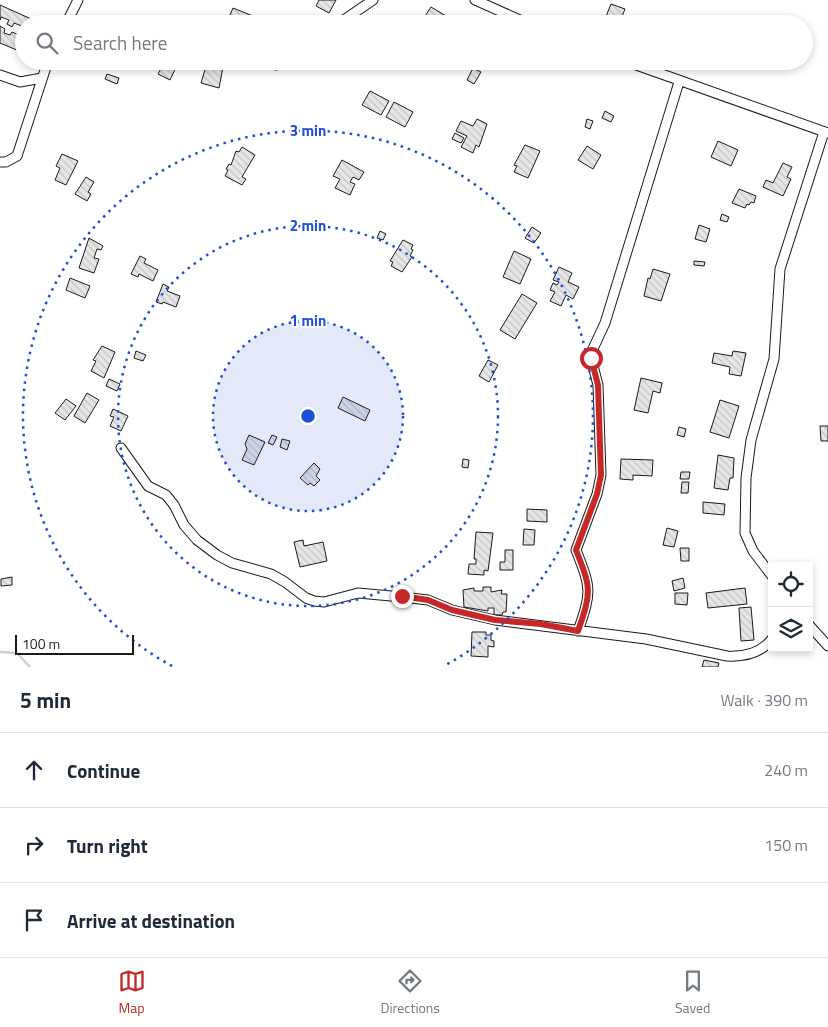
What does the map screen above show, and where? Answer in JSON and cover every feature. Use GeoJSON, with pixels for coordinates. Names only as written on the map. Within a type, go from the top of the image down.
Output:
{"type":"FeatureCollection","features":[{"type":"Feature","properties":{"kind":"street"},"geometry":{"type":"LineString","coordinates":[[70,15],[78,0]]}},
{"type":"Feature","properties":{"kind":"street"},"geometry":{"type":"LineString","coordinates":[[351,15],[373,0]]}},
{"type":"Feature","properties":{"kind":"street"},"geometry":{"type":"LineString","coordinates":[[475,0],[509,15]]}},
{"type":"Feature","properties":{"kind":"street"},"geometry":{"type":"LineString","coordinates":[[0,162],[6,162],[17,156],[45,70]]}},
{"type":"Feature","properties":{"kind":"street"},"geometry":{"type":"LineString","coordinates":[[648,70],[826,133],[780,269],[772,371],[751,440],[746,478],[745,533],[753,550],[768,571]]}},
{"type":"Feature","properties":{"kind":"street"},"geometry":{"type":"LineString","coordinates":[[0,75],[20,82],[42,78]]}},
{"type":"Feature","properties":{"kind":"street"},"geometry":{"type":"LineString","coordinates":[[578,631],[589,590],[587,576],[576,550],[597,494],[601,475],[598,385],[592,366],[592,351],[605,324],[679,82]]}},
{"type":"Feature","properties":{"kind":"street"},"geometry":{"type":"LineString","coordinates":[[121,448],[148,486],[166,495],[174,505],[184,525],[197,540],[217,556],[232,563],[271,574],[306,598],[324,602],[358,593],[402,596],[428,600],[452,610],[495,620],[541,624],[578,631],[646,639],[737,657],[762,648],[768,642]]}},
{"type":"Feature","properties":{"kind":"street"},"geometry":{"type":"LineString","coordinates":[[813,629],[828,646]]}},
{"type":"Feature","properties":{"kind":"building"},"geometry":{"type":"Polygon","coordinates":[[[319,0],[336,0],[329,13],[316,6],[319,0]]]}},
{"type":"Feature","properties":{"kind":"building"},"geometry":{"type":"Polygon","coordinates":[[[611,4],[625,9],[623,15],[607,15],[611,4]]]}},
{"type":"Feature","properties":{"kind":"building"},"geometry":{"type":"Polygon","coordinates":[[[0,5],[22,15],[15,15],[15,23],[12,27],[7,24],[9,20],[1,17],[0,20],[0,5]]]}},
{"type":"Feature","properties":{"kind":"building"},"geometry":{"type":"Polygon","coordinates":[[[431,7],[444,15],[426,15],[431,7]]]}},
{"type":"Feature","properties":{"kind":"building"},"geometry":{"type":"Polygon","coordinates":[[[233,8],[250,15],[230,15],[233,8]]]}},
{"type":"Feature","properties":{"kind":"building"},"geometry":{"type":"Polygon","coordinates":[[[0,26],[5,29],[4,33],[10,35],[12,32],[15,33],[15,49],[0,43],[0,26]]]}},
{"type":"Feature","properties":{"kind":"building"},"geometry":{"type":"Polygon","coordinates":[[[160,70],[175,70],[170,80],[158,74],[160,70]]]}},
{"type":"Feature","properties":{"kind":"building"},"geometry":{"type":"Polygon","coordinates":[[[205,70],[222,70],[219,88],[201,83],[205,70]]]}},
{"type":"Feature","properties":{"kind":"building"},"geometry":{"type":"Polygon","coordinates":[[[472,70],[481,72],[474,84],[467,80],[472,70]]]}},
{"type":"Feature","properties":{"kind":"building"},"geometry":{"type":"Polygon","coordinates":[[[107,74],[119,78],[117,84],[105,79],[107,74]]]}},
{"type":"Feature","properties":{"kind":"building"},"geometry":{"type":"Polygon","coordinates":[[[370,91],[389,101],[381,115],[362,105],[370,91]]]}},
{"type":"Feature","properties":{"kind":"building"},"geometry":{"type":"Polygon","coordinates":[[[394,102],[413,112],[405,127],[386,117],[394,102]]]}},
{"type":"Feature","properties":{"kind":"building"},"geometry":{"type":"Polygon","coordinates":[[[605,111],[614,116],[611,122],[602,118],[605,111]]]}},
{"type":"Feature","properties":{"kind":"building"},"geometry":{"type":"Polygon","coordinates":[[[477,119],[487,124],[479,147],[476,145],[473,153],[461,147],[467,136],[456,131],[461,121],[473,126],[477,119]]]}},
{"type":"Feature","properties":{"kind":"building"},"geometry":{"type":"Polygon","coordinates":[[[587,119],[593,121],[590,129],[585,127],[587,119]]]}},
{"type":"Feature","properties":{"kind":"building"},"geometry":{"type":"Polygon","coordinates":[[[455,133],[464,138],[461,143],[452,139],[455,133]]]}},
{"type":"Feature","properties":{"kind":"building"},"geometry":{"type":"Polygon","coordinates":[[[718,141],[738,150],[731,166],[711,157],[718,141]]]}},
{"type":"Feature","properties":{"kind":"building"},"geometry":{"type":"Polygon","coordinates":[[[525,145],[540,151],[528,178],[514,172],[517,166],[514,165],[525,145]]]}},
{"type":"Feature","properties":{"kind":"building"},"geometry":{"type":"Polygon","coordinates":[[[587,146],[601,155],[593,169],[578,160],[587,146]]]}},
{"type":"Feature","properties":{"kind":"building"},"geometry":{"type":"Polygon","coordinates":[[[242,147],[255,155],[242,177],[246,179],[242,185],[225,176],[228,170],[226,169],[229,164],[231,165],[236,151],[239,152],[242,147]]]}},
{"type":"Feature","properties":{"kind":"building"},"geometry":{"type":"Polygon","coordinates":[[[62,154],[78,161],[66,185],[55,180],[60,168],[56,166],[62,154]]]}},
{"type":"Feature","properties":{"kind":"building"},"geometry":{"type":"Polygon","coordinates":[[[342,160],[364,172],[359,180],[353,177],[350,182],[355,184],[350,195],[335,188],[340,179],[333,176],[342,160]]]}},
{"type":"Feature","properties":{"kind":"building"},"geometry":{"type":"Polygon","coordinates":[[[783,163],[792,167],[787,177],[791,179],[783,196],[763,187],[766,180],[773,183],[783,163]]]}},
{"type":"Feature","properties":{"kind":"building"},"geometry":{"type":"Polygon","coordinates":[[[86,177],[94,182],[88,192],[91,194],[87,201],[75,194],[86,177]]]}},
{"type":"Feature","properties":{"kind":"building"},"geometry":{"type":"Polygon","coordinates":[[[739,189],[756,196],[754,203],[747,204],[745,208],[732,203],[739,189]]]}},
{"type":"Feature","properties":{"kind":"building"},"geometry":{"type":"Polygon","coordinates":[[[722,214],[729,217],[727,222],[720,220],[722,214]]]}},
{"type":"Feature","properties":{"kind":"building"},"geometry":{"type":"Polygon","coordinates":[[[699,225],[710,229],[706,242],[695,239],[699,225]]]}},
{"type":"Feature","properties":{"kind":"building"},"geometry":{"type":"Polygon","coordinates":[[[532,227],[541,233],[534,243],[525,238],[532,227]]]}},
{"type":"Feature","properties":{"kind":"building"},"geometry":{"type":"Polygon","coordinates":[[[380,231],[386,234],[383,240],[377,238],[380,231]]]}},
{"type":"Feature","properties":{"kind":"building"},"geometry":{"type":"Polygon","coordinates":[[[89,238],[103,246],[101,250],[97,249],[94,258],[99,259],[94,273],[79,268],[89,238]]]}},
{"type":"Feature","properties":{"kind":"building"},"geometry":{"type":"Polygon","coordinates":[[[403,240],[413,245],[411,249],[413,250],[410,256],[412,257],[402,272],[391,266],[393,262],[390,261],[403,240]]]}},
{"type":"Feature","properties":{"kind":"building"},"geometry":{"type":"Polygon","coordinates":[[[514,251],[531,259],[520,284],[503,277],[514,251]]]}},
{"type":"Feature","properties":{"kind":"building"},"geometry":{"type":"Polygon","coordinates":[[[140,256],[146,259],[144,263],[158,270],[153,281],[139,274],[138,277],[131,274],[140,256]]]}},
{"type":"Feature","properties":{"kind":"building"},"geometry":{"type":"Polygon","coordinates":[[[694,261],[705,262],[704,266],[694,265],[694,261]]]}},
{"type":"Feature","properties":{"kind":"building"},"geometry":{"type":"Polygon","coordinates":[[[559,267],[572,273],[568,282],[579,287],[573,299],[566,295],[561,306],[550,301],[555,292],[550,290],[553,283],[557,285],[559,282],[553,280],[559,267]]]}},
{"type":"Feature","properties":{"kind":"building"},"geometry":{"type":"Polygon","coordinates":[[[653,269],[670,274],[661,301],[644,296],[648,278],[650,279],[653,269]]]}},
{"type":"Feature","properties":{"kind":"building"},"geometry":{"type":"Polygon","coordinates":[[[70,278],[90,286],[85,298],[66,290],[70,278]]]}},
{"type":"Feature","properties":{"kind":"building"},"geometry":{"type":"Polygon","coordinates":[[[163,284],[169,287],[167,291],[180,296],[176,307],[163,302],[162,304],[156,302],[163,284]]]}},
{"type":"Feature","properties":{"kind":"building"},"geometry":{"type":"Polygon","coordinates":[[[522,294],[537,303],[515,339],[500,330],[522,294]]]}},
{"type":"Feature","properties":{"kind":"building"},"geometry":{"type":"Polygon","coordinates":[[[102,346],[115,352],[104,378],[91,371],[96,361],[93,360],[102,346]]]}},
{"type":"Feature","properties":{"kind":"building"},"geometry":{"type":"Polygon","coordinates":[[[136,351],[146,355],[143,361],[134,358],[136,351]]]}},
{"type":"Feature","properties":{"kind":"building"},"geometry":{"type":"Polygon","coordinates":[[[733,351],[746,353],[741,376],[729,374],[730,367],[712,363],[714,353],[732,356],[733,351]]]}},
{"type":"Feature","properties":{"kind":"building"},"geometry":{"type":"Polygon","coordinates":[[[488,360],[498,365],[489,382],[479,376],[488,360]]]}},
{"type":"Feature","properties":{"kind":"building"},"geometry":{"type":"Polygon","coordinates":[[[641,378],[662,383],[660,393],[653,391],[648,413],[634,410],[641,378]]]}},
{"type":"Feature","properties":{"kind":"building"},"geometry":{"type":"Polygon","coordinates":[[[109,379],[120,384],[117,391],[106,386],[109,379]]]}},
{"type":"Feature","properties":{"kind":"building"},"geometry":{"type":"Polygon","coordinates":[[[87,393],[99,400],[85,423],[74,416],[87,393]]]}},
{"type":"Feature","properties":{"kind":"building"},"geometry":{"type":"Polygon","coordinates":[[[343,397],[370,410],[365,421],[338,408],[343,397]]]}},
{"type":"Feature","properties":{"kind":"building"},"geometry":{"type":"Polygon","coordinates":[[[66,399],[76,406],[65,420],[55,413],[66,399]]]}},
{"type":"Feature","properties":{"kind":"building"},"geometry":{"type":"Polygon","coordinates":[[[720,400],[739,406],[729,438],[710,432],[720,400]]]}},
{"type":"Feature","properties":{"kind":"building"},"geometry":{"type":"Polygon","coordinates":[[[113,409],[128,416],[121,431],[110,426],[114,417],[110,416],[113,409]]]}},
{"type":"Feature","properties":{"kind":"building"},"geometry":{"type":"Polygon","coordinates":[[[820,426],[828,426],[828,441],[821,441],[820,426]]]}},
{"type":"Feature","properties":{"kind":"building"},"geometry":{"type":"Polygon","coordinates":[[[679,427],[686,429],[684,437],[677,435],[679,427]]]}},
{"type":"Feature","properties":{"kind":"building"},"geometry":{"type":"Polygon","coordinates":[[[249,435],[265,442],[254,465],[242,460],[247,449],[245,444],[249,435]]]}},
{"type":"Feature","properties":{"kind":"building"},"geometry":{"type":"Polygon","coordinates":[[[272,435],[277,437],[273,445],[268,443],[272,435]]]}},
{"type":"Feature","properties":{"kind":"building"},"geometry":{"type":"Polygon","coordinates":[[[282,439],[290,441],[287,450],[280,447],[282,439]]]}},
{"type":"Feature","properties":{"kind":"building"},"geometry":{"type":"Polygon","coordinates":[[[718,455],[734,458],[733,478],[730,478],[728,490],[714,488],[718,455]]]}},
{"type":"Feature","properties":{"kind":"building"},"geometry":{"type":"Polygon","coordinates":[[[463,459],[469,460],[468,468],[462,467],[463,459]]]}},
{"type":"Feature","properties":{"kind":"building"},"geometry":{"type":"Polygon","coordinates":[[[621,459],[653,460],[652,476],[633,475],[633,480],[620,479],[621,459]]]}},
{"type":"Feature","properties":{"kind":"building"},"geometry":{"type":"Polygon","coordinates":[[[314,463],[320,469],[316,476],[320,480],[314,486],[310,483],[308,485],[300,478],[314,463]]]}},
{"type":"Feature","properties":{"kind":"building"},"geometry":{"type":"Polygon","coordinates":[[[681,472],[690,472],[689,479],[680,479],[681,472]]]}},
{"type":"Feature","properties":{"kind":"building"},"geometry":{"type":"Polygon","coordinates":[[[682,482],[689,482],[688,493],[681,493],[682,482]]]}},
{"type":"Feature","properties":{"kind":"building"},"geometry":{"type":"Polygon","coordinates":[[[703,502],[725,504],[724,515],[703,513],[703,502]]]}},
{"type":"Feature","properties":{"kind":"building"},"geometry":{"type":"Polygon","coordinates":[[[527,509],[547,510],[547,522],[527,521],[527,509]]]}},
{"type":"Feature","properties":{"kind":"building"},"geometry":{"type":"Polygon","coordinates":[[[667,528],[678,531],[674,547],[663,545],[667,528]]]}},
{"type":"Feature","properties":{"kind":"building"},"geometry":{"type":"Polygon","coordinates":[[[524,529],[535,530],[534,545],[523,545],[524,529]]]}},
{"type":"Feature","properties":{"kind":"building"},"geometry":{"type":"Polygon","coordinates":[[[476,532],[493,533],[488,571],[484,570],[484,575],[468,574],[469,564],[476,564],[476,559],[474,559],[476,532]]]}},
{"type":"Feature","properties":{"kind":"building"},"geometry":{"type":"Polygon","coordinates":[[[303,540],[304,546],[323,542],[327,561],[300,567],[294,542],[303,540]]]}},
{"type":"Feature","properties":{"kind":"building"},"geometry":{"type":"Polygon","coordinates":[[[680,548],[689,548],[689,561],[681,561],[680,548]]]}},
{"type":"Feature","properties":{"kind":"building"},"geometry":{"type":"Polygon","coordinates":[[[505,550],[513,550],[513,570],[500,570],[500,562],[505,562],[505,550]]]}},
{"type":"Feature","properties":{"kind":"building"},"geometry":{"type":"Polygon","coordinates":[[[12,577],[12,585],[1,586],[1,579],[12,577]]]}},
{"type":"Feature","properties":{"kind":"building"},"geometry":{"type":"Polygon","coordinates":[[[683,578],[685,588],[674,591],[672,581],[683,578]]]}},
{"type":"Feature","properties":{"kind":"building"},"geometry":{"type":"Polygon","coordinates":[[[483,587],[491,587],[491,592],[502,590],[501,594],[507,594],[506,612],[503,612],[502,615],[494,615],[494,608],[488,608],[488,611],[464,607],[463,590],[474,588],[474,591],[483,591],[483,587]]]}},
{"type":"Feature","properties":{"kind":"building"},"geometry":{"type":"Polygon","coordinates":[[[745,588],[747,604],[708,608],[706,593],[745,588]]]}},
{"type":"Feature","properties":{"kind":"building"},"geometry":{"type":"Polygon","coordinates":[[[675,593],[688,593],[687,605],[675,604],[675,593]]]}},
{"type":"Feature","properties":{"kind":"building"},"geometry":{"type":"Polygon","coordinates":[[[751,607],[754,640],[741,641],[739,608],[751,607]]]}},
{"type":"Feature","properties":{"kind":"building"},"geometry":{"type":"Polygon","coordinates":[[[472,632],[486,632],[486,635],[491,635],[494,647],[488,646],[488,657],[471,656],[472,632]]]}},
{"type":"Feature","properties":{"kind":"building"},"geometry":{"type":"Polygon","coordinates":[[[704,660],[719,663],[718,667],[702,667],[704,660]]]}},
{"type":"Feature","properties":{"kind":"waterway"},"geometry":{"type":"LineString","coordinates":[[0,652],[17,653],[30,667]]}},
{"type":"Feature","properties":{"kind":"route"},"geometry":{"type":"LineString","coordinates":[[402,596],[428,600],[452,610],[495,620],[541,624],[578,631],[586,608],[589,590],[587,576],[576,550],[578,539],[597,494],[601,475],[598,385],[591,358]]}}]}
